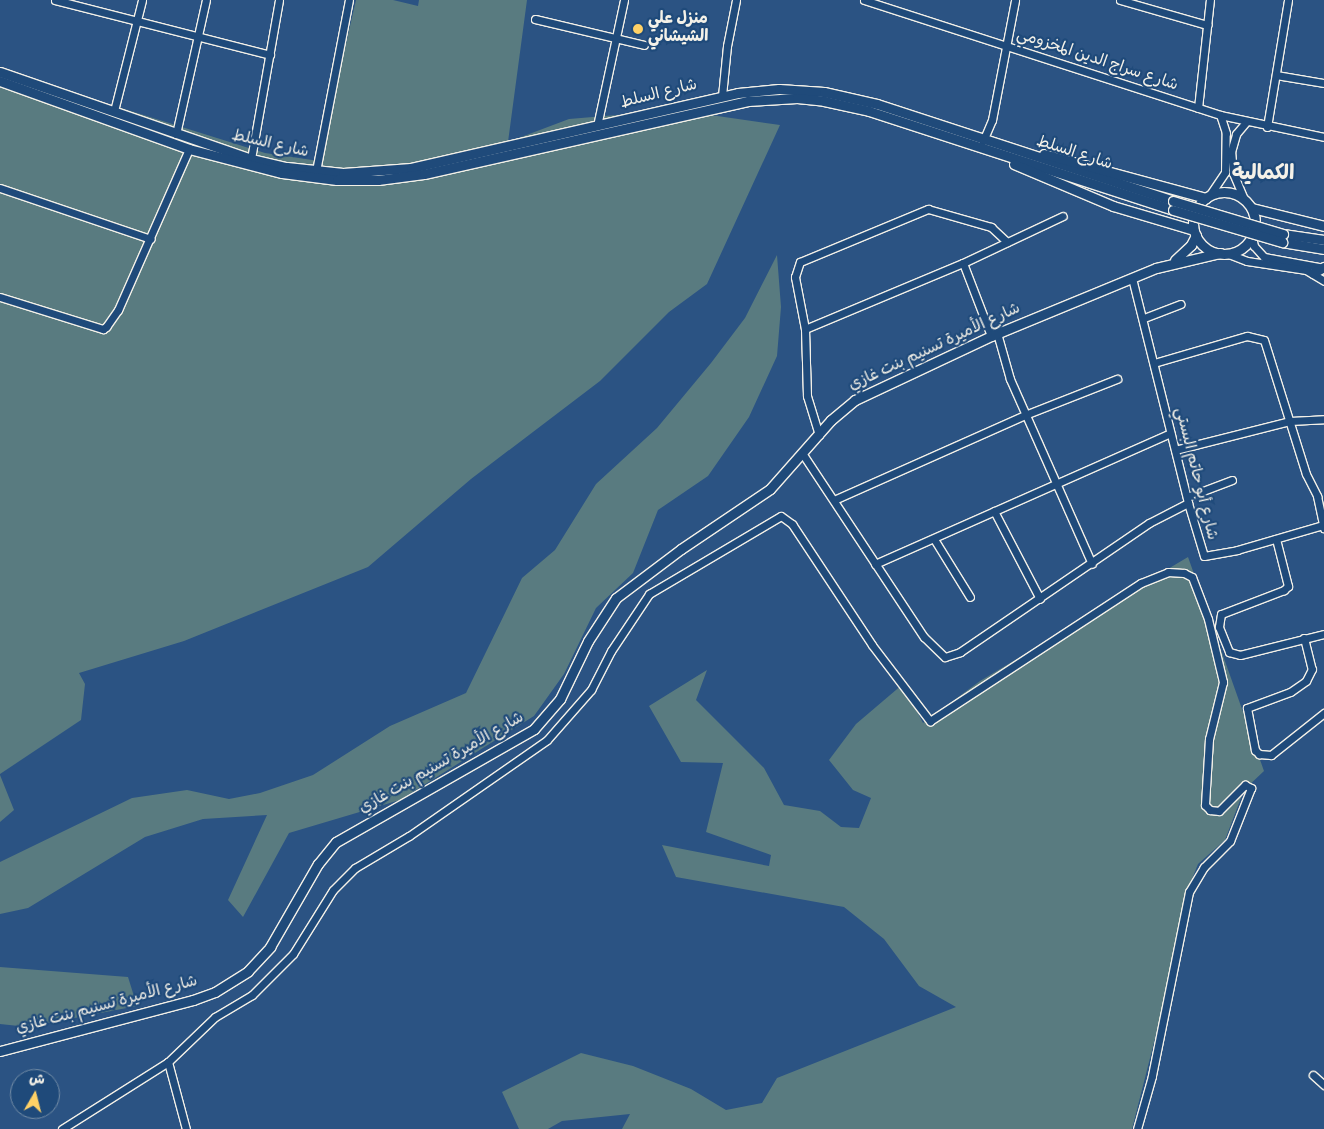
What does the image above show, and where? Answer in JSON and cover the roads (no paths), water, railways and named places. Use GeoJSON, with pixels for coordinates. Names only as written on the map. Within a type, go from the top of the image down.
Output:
{"type":"FeatureCollection","features":[{"type":"Feature","properties":{"kind":"main road","name":"شارع السلط"},"geometry":{"type":"LineString","coordinates":[[0,72],[251,159],[316,171],[356,173],[411,168],[722,96],[791,89],[844,96],[1013,150],[1173,206]]}},
{"type":"Feature","properties":{"kind":"main road","name":"شارع السلط"},"geometry":{"type":"LineString","coordinates":[[0,81],[189,149],[292,175],[378,180],[458,167],[715,106],[797,98],[869,111],[1001,156],[1324,249]]}},
{"type":"Feature","properties":{"kind":"main road"},"geometry":{"type":"LineString","coordinates":[[1013,150],[1048,155],[1208,197],[1231,193],[1244,199],[1252,208],[1255,227],[1252,236],[1241,248],[1223,253],[1204,246],[1195,232],[1195,212],[1208,197]]}},
{"type":"Feature","properties":{"kind":"main road"},"geometry":{"type":"LineString","coordinates":[[1001,156],[1079,194],[1195,232]]}},
{"type":"Feature","properties":{"kind":"main road"},"geometry":{"type":"LineString","coordinates":[[1252,208],[1324,226]]}},
{"type":"Feature","properties":{"kind":"main road","name":"شارع الأميرة تسنيم بنت غازي"},"geometry":{"type":"LineString","coordinates":[[1171,264],[1186,251],[1195,232]]}},
{"type":"Feature","properties":{"kind":"main road","name":"شارع السلط"},"geometry":{"type":"LineString","coordinates":[[1283,238],[1324,240]]}},
{"type":"Feature","properties":{"kind":"main road","name":"شارع الأميرة تسنيم بنت غازي"},"geometry":{"type":"LineString","coordinates":[[0,1051],[193,1000],[238,979],[270,947],[318,864],[336,842],[534,729],[560,699],[588,641],[616,598],[681,548],[766,493],[845,406],[870,391],[994,335],[1132,278],[1171,264],[1223,253]]}},
{"type":"Feature","properties":{"kind":"main road"},"geometry":{"type":"LineString","coordinates":[[1313,273],[1324,267]]}},
{"type":"Feature","properties":{"kind":"street"},"geometry":{"type":"LineString","coordinates":[[55,0],[197,38],[270,55]]}},
{"type":"Feature","properties":{"kind":"street"},"geometry":{"type":"LineString","coordinates":[[114,111],[142,0]]}},
{"type":"Feature","properties":{"kind":"street"},"geometry":{"type":"LineString","coordinates":[[176,134],[206,0]]}},
{"type":"Feature","properties":{"kind":"street"},"geometry":{"type":"LineString","coordinates":[[251,159],[279,0]]}},
{"type":"Feature","properties":{"kind":"street"},"geometry":{"type":"LineString","coordinates":[[316,171],[349,0]]}},
{"type":"Feature","properties":{"kind":"street"},"geometry":{"type":"LineString","coordinates":[[597,126],[624,0]]}},
{"type":"Feature","properties":{"kind":"street"},"geometry":{"type":"LineString","coordinates":[[722,96],[727,46],[736,0]]}},
{"type":"Feature","properties":{"kind":"street","name":"شارع سراج الدين المخزومي"},"geometry":{"type":"LineString","coordinates":[[864,0],[1220,115],[1267,127],[1324,137]]}},
{"type":"Feature","properties":{"kind":"street"},"geometry":{"type":"LineString","coordinates":[[890,9],[892,0]]}},
{"type":"Feature","properties":{"kind":"street"},"geometry":{"type":"LineString","coordinates":[[983,141],[992,120],[1015,0]]}},
{"type":"Feature","properties":{"kind":"street"},"geometry":{"type":"LineString","coordinates":[[1120,0],[1207,25]]}},
{"type":"Feature","properties":{"kind":"street"},"geometry":{"type":"LineString","coordinates":[[1198,108],[1210,0]]}},
{"type":"Feature","properties":{"kind":"street"},"geometry":{"type":"LineString","coordinates":[[1267,127],[1288,0]]}},
{"type":"Feature","properties":{"kind":"street"},"geometry":{"type":"LineString","coordinates":[[535,19],[644,45]]}},
{"type":"Feature","properties":{"kind":"street"},"geometry":{"type":"LineString","coordinates":[[1276,75],[1324,83]]}},
{"type":"Feature","properties":{"kind":"street"},"geometry":{"type":"LineString","coordinates":[[1220,115],[1226,132],[1233,173],[1244,199]]}},
{"type":"Feature","properties":{"kind":"street"},"geometry":{"type":"LineString","coordinates":[[1208,197],[1224,175],[1228,152],[1236,134],[1246,122]]}},
{"type":"Feature","properties":{"kind":"street"},"geometry":{"type":"LineString","coordinates":[[0,297],[103,329],[118,310],[151,239],[189,149]]}},
{"type":"Feature","properties":{"kind":"street"},"geometry":{"type":"LineString","coordinates":[[0,188],[151,239]]}},
{"type":"Feature","properties":{"kind":"street"},"geometry":{"type":"LineString","coordinates":[[819,435],[806,396],[805,329],[795,277],[796,265],[807,258],[928,209],[991,227],[1007,242]]}},
{"type":"Feature","properties":{"kind":"street"},"geometry":{"type":"LineString","coordinates":[[805,329],[963,263],[1063,216]]}},
{"type":"Feature","properties":{"kind":"street"},"geometry":{"type":"LineString","coordinates":[[1252,236],[1254,246],[1264,257],[1324,267]]}},
{"type":"Feature","properties":{"kind":"street"},"geometry":{"type":"LineString","coordinates":[[1223,253],[1247,261],[1313,273],[1324,281]]}},
{"type":"Feature","properties":{"kind":"street"},"geometry":{"type":"LineString","coordinates":[[963,263],[994,335],[1025,415],[1092,564]]}},
{"type":"Feature","properties":{"kind":"street","name":"شارع أبو حاتم البستي"},"geometry":{"type":"LineString","coordinates":[[1132,278],[1144,318],[1187,500],[1200,549],[1206,557],[1324,527]]}},
{"type":"Feature","properties":{"kind":"street"},"geometry":{"type":"LineString","coordinates":[[1144,318],[1180,304]]}},
{"type":"Feature","properties":{"kind":"street"},"geometry":{"type":"LineString","coordinates":[[1154,363],[1247,336],[1261,337],[1324,527]]}},
{"type":"Feature","properties":{"kind":"street"},"geometry":{"type":"LineString","coordinates":[[834,500],[1025,415],[1117,379]]}},
{"type":"Feature","properties":{"kind":"street"},"geometry":{"type":"LineString","coordinates":[[1175,450],[1290,421],[1324,419]]}},
{"type":"Feature","properties":{"kind":"street"},"geometry":{"type":"LineString","coordinates":[[875,564],[1170,433]]}},
{"type":"Feature","properties":{"kind":"street"},"geometry":{"type":"LineString","coordinates":[[802,453],[924,638],[945,657],[960,652],[1092,564],[1148,523],[1187,500],[1232,480]]}},
{"type":"Feature","properties":{"kind":"street"},"geometry":{"type":"LineString","coordinates":[[994,511],[1040,598]]}},
{"type":"Feature","properties":{"kind":"street"},"geometry":{"type":"LineString","coordinates":[[62,1129],[168,1062],[214,1017],[252,995],[274,976],[293,954],[333,890],[355,868],[410,836],[547,740],[591,690],[611,651],[649,594],[782,516],[792,524],[877,651],[930,721],[1141,583],[1168,572],[1192,577],[1208,619],[1223,682],[1210,733],[1204,805],[1210,810],[1219,810],[1246,785],[1251,788],[1230,841],[1204,867],[1188,892],[1152,1076],[1137,1129]]}},
{"type":"Feature","properties":{"kind":"street"},"geometry":{"type":"LineString","coordinates":[[934,539],[970,597]]}},
{"type":"Feature","properties":{"kind":"street"},"geometry":{"type":"LineString","coordinates":[[1276,540],[1288,586],[1284,590],[1223,613],[1218,619],[1219,627],[1229,652],[1236,655],[1324,634]]}},
{"type":"Feature","properties":{"kind":"street"},"geometry":{"type":"LineString","coordinates":[[1304,638],[1312,669],[1306,681],[1290,692],[1247,708],[1255,750],[1259,754],[1271,755],[1324,713]]}},
{"type":"Feature","properties":{"kind":"street"},"geometry":{"type":"LineString","coordinates":[[168,1062],[186,1129]]}},
{"type":"Feature","properties":{"kind":"street"},"geometry":{"type":"LineString","coordinates":[[1313,1074],[1324,1085]]}},
{"type":"Feature","properties":{"kind":"place","name":"منزل علي الشيشاني"},"geometry":{"type":"Point","coordinates":[638,29]}},
{"type":"Feature","properties":{"kind":"district","name":"الكمالية"},"geometry":{"type":"Point","coordinates":[1263,175]}}]}
